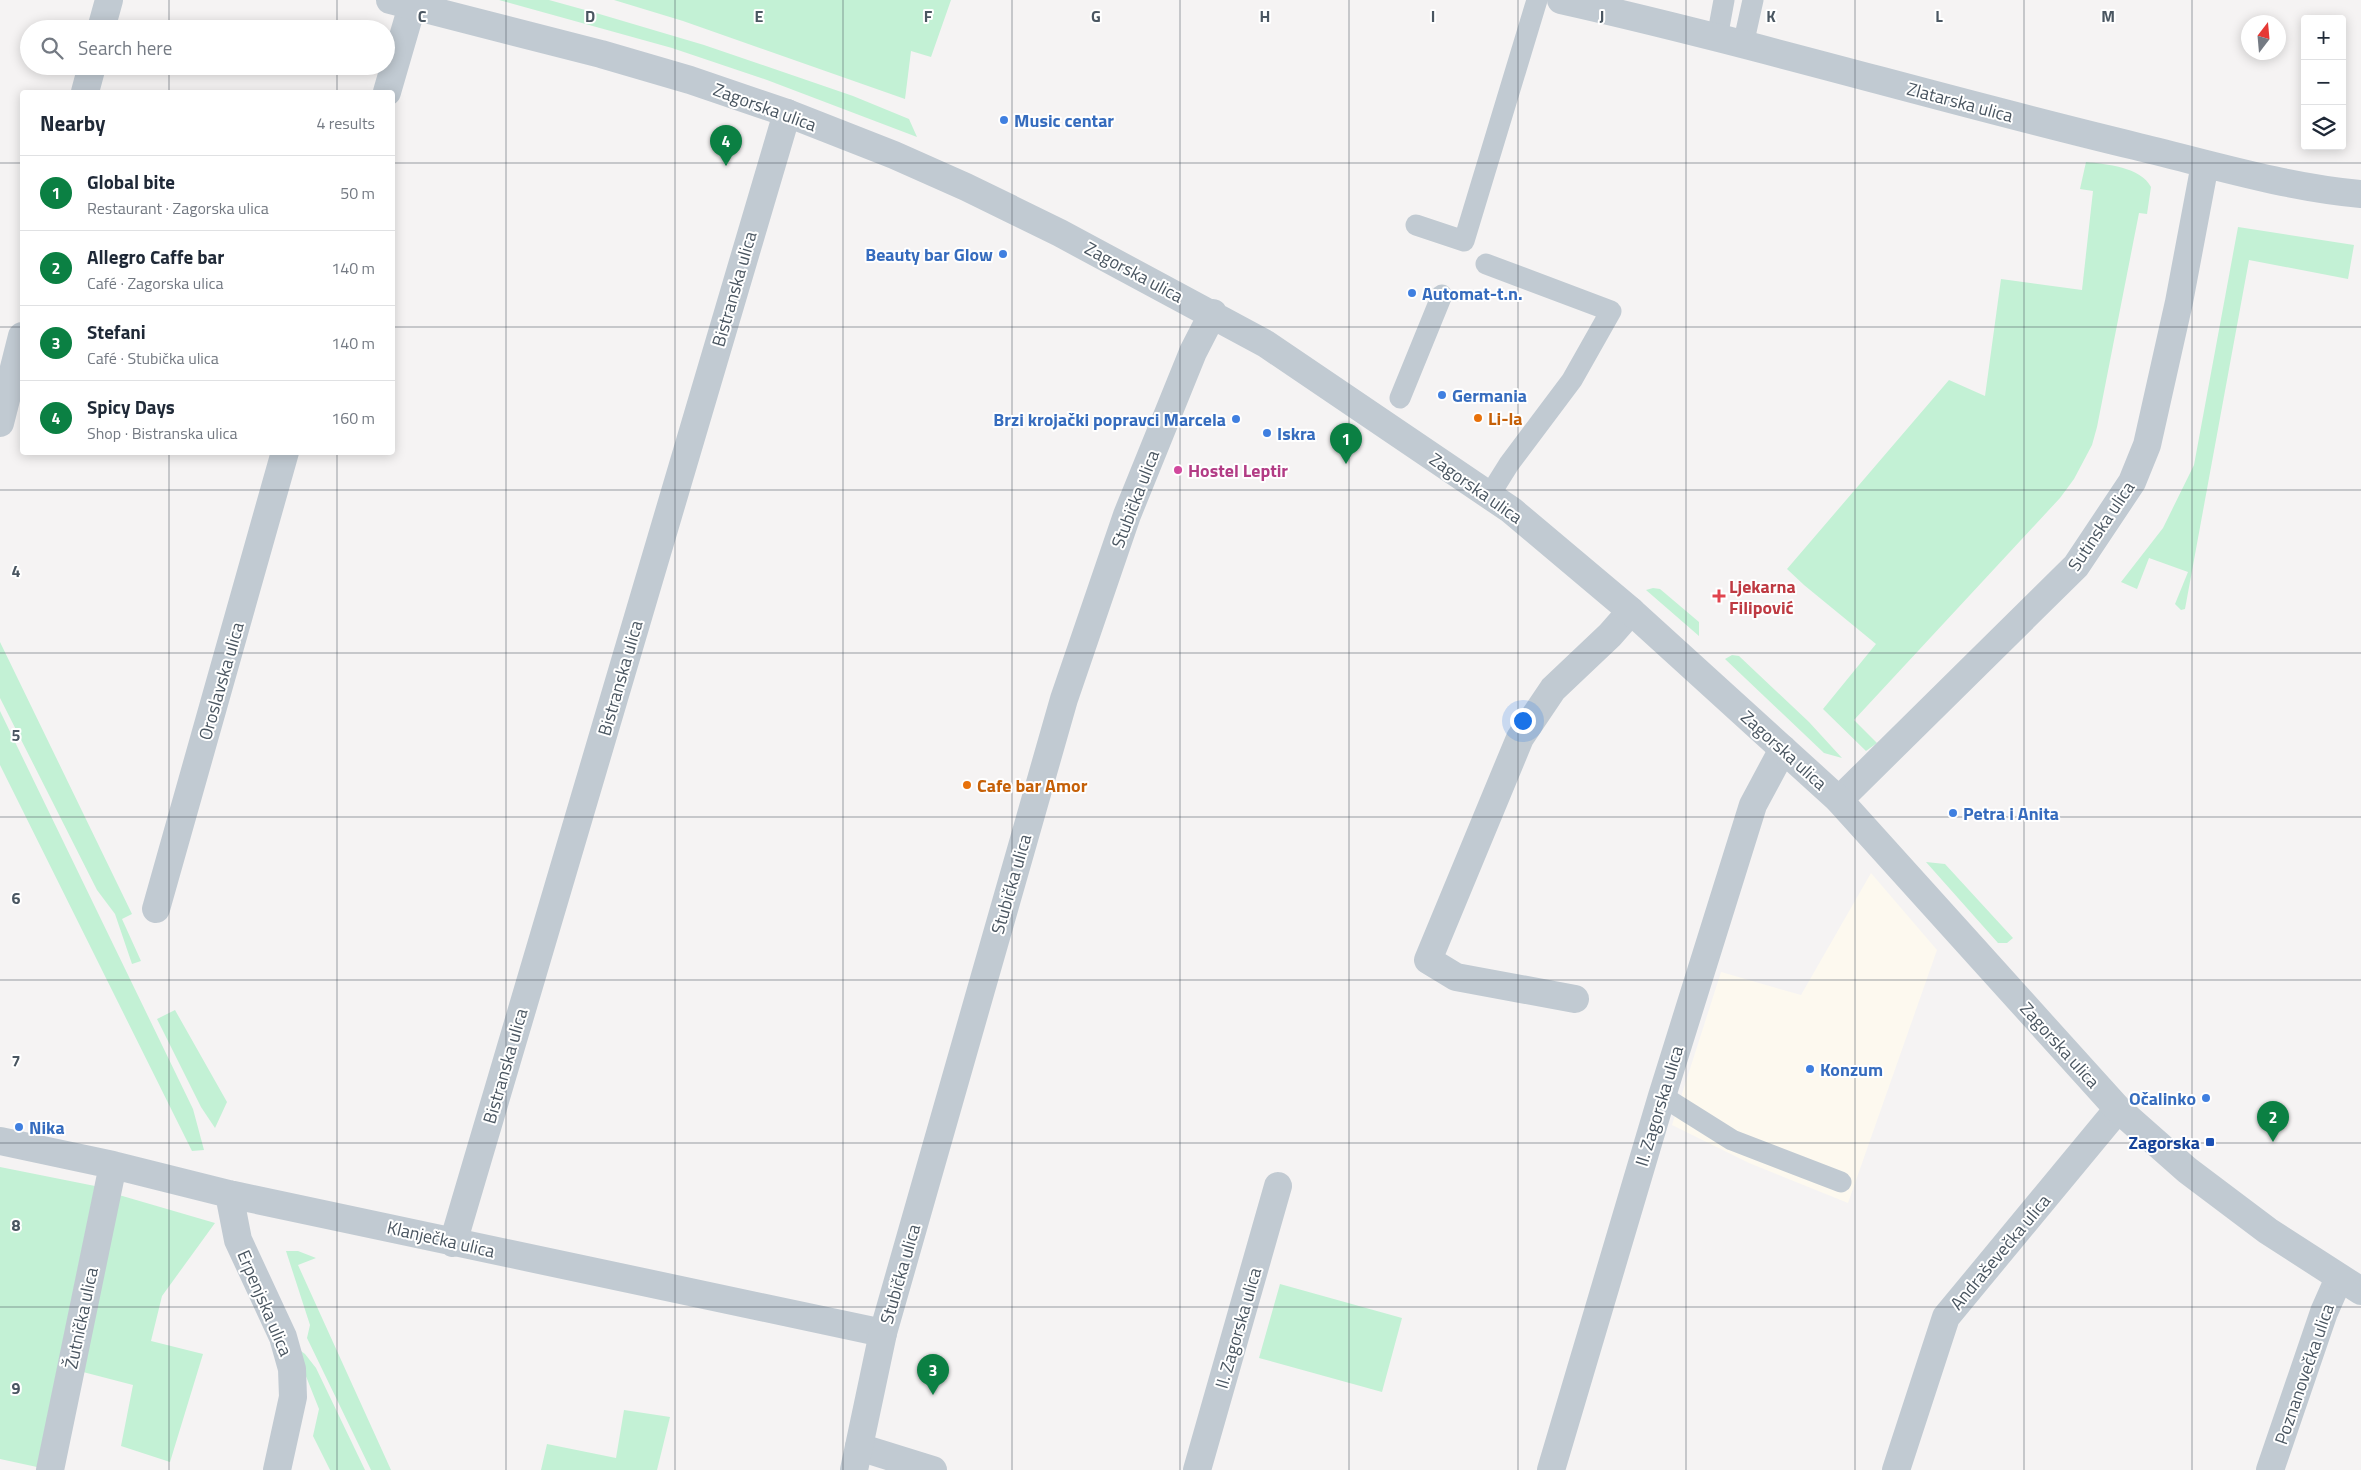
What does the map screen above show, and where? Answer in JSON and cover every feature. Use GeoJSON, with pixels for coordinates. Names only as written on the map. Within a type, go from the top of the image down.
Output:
{"type":"FeatureCollection","features":[{"type":"Feature","properties":{"kind":"street"},"geometry":{"type":"LineString","coordinates":[[103,20],[108,0]]}},
{"type":"Feature","properties":{"kind":"street","name":"Zlatarska ulica"},"geometry":{"type":"LineString","coordinates":[[1561,0],[1717,38],[2038,123],[2204,164],[2317,189],[2361,194]]}},
{"type":"Feature","properties":{"kind":"street"},"geometry":{"type":"LineString","coordinates":[[395,44],[401,3]]}},
{"type":"Feature","properties":{"kind":"street","name":"Zagorska ulica"},"geometry":{"type":"LineString","coordinates":[[401,3],[649,68],[787,113],[966,187],[1060,233],[1213,313],[1266,344],[1511,510],[1631,611],[1838,800],[2118,1109],[2194,1176],[2268,1231],[2350,1284]]}},
{"type":"Feature","properties":{"kind":"street"},"geometry":{"type":"LineString","coordinates":[[86,90],[90,75]]}},
{"type":"Feature","properties":{"kind":"street"},"geometry":{"type":"LineString","coordinates":[[388,90],[390,75]]}},
{"type":"Feature","properties":{"kind":"street","name":"Bistranska ulica"},"geometry":{"type":"LineString","coordinates":[[453,1243],[787,113]]}},
{"type":"Feature","properties":{"kind":"street","name":"Sutinska ulica"},"geometry":{"type":"LineString","coordinates":[[1838,800],[2076,566],[2132,482],[2147,445],[2179,302],[2204,164]]}},
{"type":"Feature","properties":{"kind":"street","name":"Stubička ulica"},"geometry":{"type":"LineString","coordinates":[[857,1458],[883,1333],[1064,699],[1127,515],[1193,352],[1213,313]]}},
{"type":"Feature","properties":{"kind":"street"},"geometry":{"type":"LineString","coordinates":[[0,424],[20,344]]}},
{"type":"Feature","properties":{"kind":"street","name":"Oroslavska ulica"},"geometry":{"type":"LineString","coordinates":[[156,908],[284,455]]}},
{"type":"Feature","properties":{"kind":"street"},"geometry":{"type":"LineString","coordinates":[[1575,999],[1456,977],[1428,960],[1520,738],[1552,689],[1610,635],[1631,611]]}},
{"type":"Feature","properties":{"kind":"street","name":"II. Zagorska ulica"},"geometry":{"type":"LineString","coordinates":[[1551,1470],[1662,1096],[1753,805],[1783,749]]}},
{"type":"Feature","properties":{"kind":"street","name":"Andraševečka ulica"},"geometry":{"type":"LineString","coordinates":[[1896,1470],[1946,1317],[2118,1109]]}},
{"type":"Feature","properties":{"kind":"street","name":"Klanječka ulica"},"geometry":{"type":"LineString","coordinates":[[0,1141],[453,1243],[883,1333]]}},
{"type":"Feature","properties":{"kind":"street","name":"Žutnička ulica"},"geometry":{"type":"LineString","coordinates":[[50,1470],[113,1166]]}},
{"type":"Feature","properties":{"kind":"street","name":"II. Zagorska ulica"},"geometry":{"type":"LineString","coordinates":[[1196,1470],[1278,1186]]}},
{"type":"Feature","properties":{"kind":"street","name":"Erpenjska ulica"},"geometry":{"type":"LineString","coordinates":[[229,1194],[238,1240],[283,1337],[292,1370],[293,1397],[277,1470]]}},
{"type":"Feature","properties":{"kind":"street","name":"Poznanovečka ulica"},"geometry":{"type":"LineString","coordinates":[[2270,1470],[2324,1312],[2350,1284]]}},
{"type":"Feature","properties":{"kind":"street"},"geometry":{"type":"LineString","coordinates":[[857,1458],[933,1470]]}},
{"type":"Feature","properties":{"kind":"lane"},"geometry":{"type":"LineString","coordinates":[[1416,225],[1464,242],[1537,0]]}},
{"type":"Feature","properties":{"kind":"lane"},"geometry":{"type":"LineString","coordinates":[[1717,38],[1724,0]]}},
{"type":"Feature","properties":{"kind":"lane"},"geometry":{"type":"LineString","coordinates":[[1743,45],[1753,0]]}},
{"type":"Feature","properties":{"kind":"lane"},"geometry":{"type":"LineString","coordinates":[[1486,264],[1611,311],[1572,380],[1509,464],[1489,496]]}},
{"type":"Feature","properties":{"kind":"lane"},"geometry":{"type":"LineString","coordinates":[[1400,398],[1442,295]]}},
{"type":"Feature","properties":{"kind":"lane"},"geometry":{"type":"LineString","coordinates":[[1662,1096],[1732,1140],[1841,1182]]}},
{"type":"Feature","properties":{"kind":"shaded area"},"geometry":{"type":"Polygon","coordinates":[[[1871,873],[1937,950],[1848,1203],[1749,1163],[1672,1125],[1721,972],[1801,995],[1871,873]]]}},
{"type":"Feature","properties":{"kind":"green space"},"geometry":{"type":"Polygon","coordinates":[[[499,0],[549,0],[704,45],[853,96],[909,119],[917,137],[767,80],[672,48],[499,0]]]}},
{"type":"Feature","properties":{"kind":"green space"},"geometry":{"type":"Polygon","coordinates":[[[614,0],[951,0],[931,57],[911,51],[905,99],[683,21],[614,0]]]}},
{"type":"Feature","properties":{"kind":"green space"},"geometry":{"type":"Polygon","coordinates":[[[2086,162],[2131,171],[2146,180],[2151,187],[2147,214],[2139,213],[2092,445],[2074,479],[2060,498],[1854,720],[1877,743],[1866,751],[1823,709],[1876,644],[1787,569],[1949,380],[1985,396],[2001,279],[2082,290],[2093,191],[2080,189],[2086,162]]]}},
{"type":"Feature","properties":{"kind":"green space"},"geometry":{"type":"Polygon","coordinates":[[[2238,227],[2354,245],[2348,279],[2249,260],[2185,609],[2181,610],[2175,604],[2188,572],[2149,558],[2137,589],[2121,582],[2163,528],[2194,465],[2238,227]]]}},
{"type":"Feature","properties":{"kind":"green space"},"geometry":{"type":"Polygon","coordinates":[[[1660,589],[1699,622],[1699,636],[1646,590],[1660,589]]]}},
{"type":"Feature","properties":{"kind":"green space"},"geometry":{"type":"Polygon","coordinates":[[[0,642],[132,914],[122,919],[141,961],[132,964],[115,914],[97,890],[0,698],[0,642]]]}},
{"type":"Feature","properties":{"kind":"green space"},"geometry":{"type":"Polygon","coordinates":[[[1732,655],[1739,656],[1809,722],[1842,758],[1824,753],[1725,659],[1732,655]]]}},
{"type":"Feature","properties":{"kind":"green space"},"geometry":{"type":"Polygon","coordinates":[[[0,711],[193,1109],[204,1150],[192,1151],[0,765],[0,711]]]}},
{"type":"Feature","properties":{"kind":"green space"},"geometry":{"type":"Polygon","coordinates":[[[1926,862],[1945,864],[2013,938],[2007,943],[1998,943],[1926,862]]]}},
{"type":"Feature","properties":{"kind":"green space"},"geometry":{"type":"Polygon","coordinates":[[[175,1010],[227,1102],[215,1128],[201,1107],[157,1019],[175,1010]]]}},
{"type":"Feature","properties":{"kind":"green space"},"geometry":{"type":"Polygon","coordinates":[[[0,1167],[95,1186],[37,1467],[0,1459],[0,1167]]]}},
{"type":"Feature","properties":{"kind":"green space"},"geometry":{"type":"Polygon","coordinates":[[[119,1195],[215,1223],[162,1296],[151,1341],[203,1354],[170,1462],[121,1446],[133,1385],[83,1372],[119,1195]]]}},
{"type":"Feature","properties":{"kind":"green space"},"geometry":{"type":"Polygon","coordinates":[[[286,1251],[298,1251],[316,1258],[298,1265],[391,1470],[371,1470],[307,1338],[310,1325],[286,1251]]]}},
{"type":"Feature","properties":{"kind":"green space"},"geometry":{"type":"Polygon","coordinates":[[[1280,1284],[1402,1318],[1382,1392],[1259,1358],[1280,1284]]]}},
{"type":"Feature","properties":{"kind":"green space"},"geometry":{"type":"Polygon","coordinates":[[[294,1346],[305,1354],[316,1368],[365,1470],[330,1470],[313,1436],[319,1409],[294,1346]]]}},
{"type":"Feature","properties":{"kind":"green space"},"geometry":{"type":"Polygon","coordinates":[[[624,1410],[670,1417],[657,1470],[541,1470],[547,1444],[616,1458],[624,1410]]]}},
{"type":"Feature","properties":{"kind":"place","name":"Music centar"},"geometry":{"type":"Point","coordinates":[1004,120]}},
{"type":"Feature","properties":{"kind":"place","name":"Spicy Days"},"geometry":{"type":"Point","coordinates":[726,166]}},
{"type":"Feature","properties":{"kind":"place","name":"Beauty bar Glow"},"geometry":{"type":"Point","coordinates":[1003,254]}},
{"type":"Feature","properties":{"kind":"place","name":"Automat-t.n."},"geometry":{"type":"Point","coordinates":[1412,293]}},
{"type":"Feature","properties":{"kind":"place","name":"Germania"},"geometry":{"type":"Point","coordinates":[1442,395]}},
{"type":"Feature","properties":{"kind":"place","name":"Li-la"},"geometry":{"type":"Point","coordinates":[1478,418]}},
{"type":"Feature","properties":{"kind":"place","name":"Brzi krojački popravci Marcela"},"geometry":{"type":"Point","coordinates":[1236,419]}},
{"type":"Feature","properties":{"kind":"place","name":"Iskra"},"geometry":{"type":"Point","coordinates":[1267,433]}},
{"type":"Feature","properties":{"kind":"place","name":"Global bite"},"geometry":{"type":"Point","coordinates":[1346,464]}},
{"type":"Feature","properties":{"kind":"place","name":"Hostel Leptir"},"geometry":{"type":"Point","coordinates":[1178,470]}},
{"type":"Feature","properties":{"kind":"place","name":"Ljekarna Filipović"},"geometry":{"type":"Point","coordinates":[1719,596]}},
{"type":"Feature","properties":{"kind":"place","name":"Cafe bar Amor"},"geometry":{"type":"Point","coordinates":[967,785]}},
{"type":"Feature","properties":{"kind":"place","name":"Petra i Anita"},"geometry":{"type":"Point","coordinates":[1953,813]}},
{"type":"Feature","properties":{"kind":"place","name":"Konzum"},"geometry":{"type":"Point","coordinates":[1810,1069]}},
{"type":"Feature","properties":{"kind":"place","name":"Očalinko"},"geometry":{"type":"Point","coordinates":[2206,1098]}},
{"type":"Feature","properties":{"kind":"place","name":"Nika"},"geometry":{"type":"Point","coordinates":[19,1127]}},
{"type":"Feature","properties":{"kind":"place","name":"Zagorska"},"geometry":{"type":"Point","coordinates":[2210,1142]}},
{"type":"Feature","properties":{"kind":"place","name":"Allegro Caffe bar"},"geometry":{"type":"Point","coordinates":[2273,1142]}},
{"type":"Feature","properties":{"kind":"place","name":"Stefani"},"geometry":{"type":"Point","coordinates":[933,1395]}}]}
